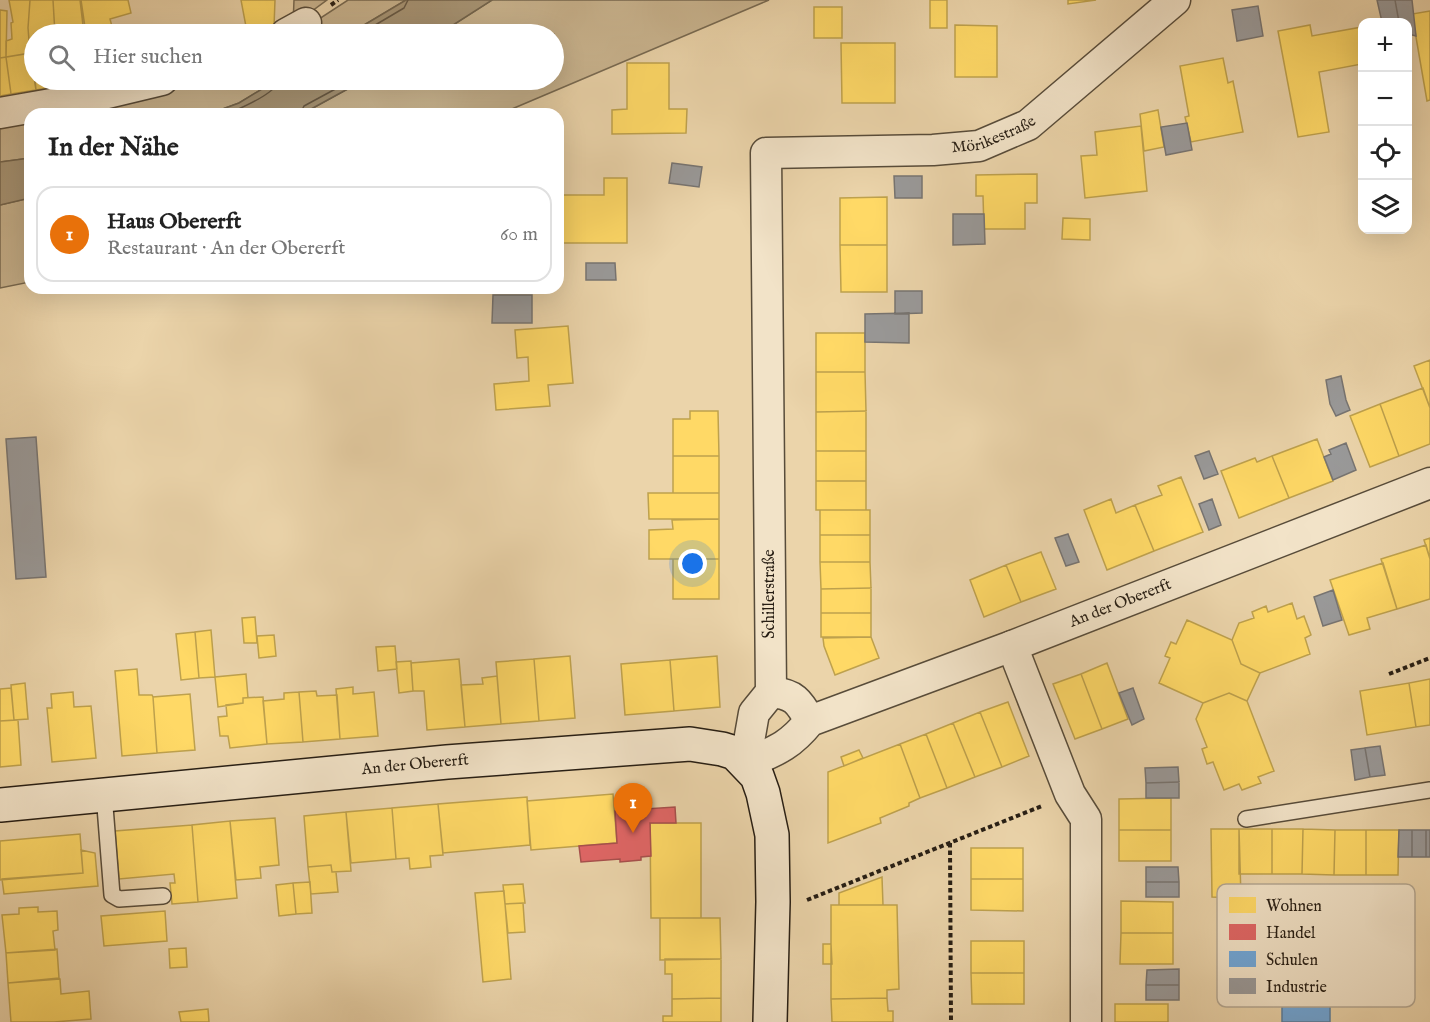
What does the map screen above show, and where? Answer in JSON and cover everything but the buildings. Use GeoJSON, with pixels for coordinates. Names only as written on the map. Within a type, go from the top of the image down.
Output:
{"type":"FeatureCollection","features":[{"type":"Feature","properties":{"kind":"street","name":"Mörikestraße"},"geometry":{"type":"LineString","coordinates":[[766,153],[933,150],[980,146],[1028,125],[1175,0]]}},
{"type":"Feature","properties":{"kind":"street"},"geometry":{"type":"LineString","coordinates":[[28,108],[120,90]]}},
{"type":"Feature","properties":{"kind":"street"},"geometry":{"type":"LineString","coordinates":[[0,113],[24,109]]}},
{"type":"Feature","properties":{"kind":"street","name":"Schillerstraße"},"geometry":{"type":"LineString","coordinates":[[766,153],[771,692]]}},
{"type":"Feature","properties":{"kind":"street","name":"An der Obererft"},"geometry":{"type":"LineString","coordinates":[[0,805],[447,762],[690,744],[735,753],[745,764],[783,748],[796,738],[810,721],[1012,646],[1430,483]]}},
{"type":"Feature","properties":{"kind":"street"},"geometry":{"type":"LineString","coordinates":[[1012,646],[1070,794],[1086,819],[1086,1022]]}},
{"type":"Feature","properties":{"kind":"street"},"geometry":{"type":"LineString","coordinates":[[770,1022],[772,835],[757,776],[745,764],[754,713],[771,692],[785,693],[800,702],[810,721]]}},
{"type":"Feature","properties":{"kind":"lane"},"geometry":{"type":"LineString","coordinates":[[1246,819],[1430,790]]}},
{"type":"Feature","properties":{"kind":"lane"},"geometry":{"type":"LineString","coordinates":[[104,794],[112,895],[119,899],[164,896]]}},
{"type":"Feature","properties":{"kind":"path"},"geometry":{"type":"LineString","coordinates":[[1389,674],[1430,658]]}},
{"type":"Feature","properties":{"kind":"path"},"geometry":{"type":"LineString","coordinates":[[773,902],[810,900],[1070,794]]}},
{"type":"Feature","properties":{"kind":"path"},"geometry":{"type":"LineString","coordinates":[[950,843],[951,1022]]}},
{"type":"Feature","properties":{"kind":"shaded area"},"geometry":{"type":"Polygon","coordinates":[[[294,0],[327,0],[294,24],[294,0]]]}},
{"type":"Feature","properties":{"kind":"shaded area"},"geometry":{"type":"Polygon","coordinates":[[[348,0],[406,0],[366,24],[311,24],[348,0]]]}},
{"type":"Feature","properties":{"kind":"shaded area"},"geometry":{"type":"Polygon","coordinates":[[[492,0],[769,0],[564,87],[564,24],[455,24],[492,0]]]}},
{"type":"Feature","properties":{"kind":"shaded area"},"geometry":{"type":"Polygon","coordinates":[[[172,90],[260,90],[225,108],[89,108],[172,90]]]}},
{"type":"Feature","properties":{"kind":"shaded area"},"geometry":{"type":"Polygon","coordinates":[[[346,90],[557,90],[514,108],[313,108],[346,90]]]}},
{"type":"Feature","properties":{"kind":"shaded area"},"geometry":{"type":"Polygon","coordinates":[[[24,121],[24,159],[0,162],[0,126],[24,121]]]}},
{"type":"Feature","properties":{"kind":"shaded area"},"geometry":{"type":"Polygon","coordinates":[[[24,199],[24,283],[0,288],[0,205],[24,199]]]}},
{"type":"Feature","properties":{"kind":"water"},"geometry":{"type":"Polygon","coordinates":[[[406,0],[492,0],[455,24],[366,24],[406,0]]]}},
{"type":"Feature","properties":{"kind":"water"},"geometry":{"type":"Polygon","coordinates":[[[260,90],[346,90],[313,108],[225,108],[260,90]]]}},
{"type":"Feature","properties":{"kind":"water"},"geometry":{"type":"Polygon","coordinates":[[[24,159],[24,199],[0,205],[0,162],[24,159]]]}},
{"type":"Feature","properties":{"kind":"place","name":"Haus Obererft"},"geometry":{"type":"Point","coordinates":[633,833]}}]}
